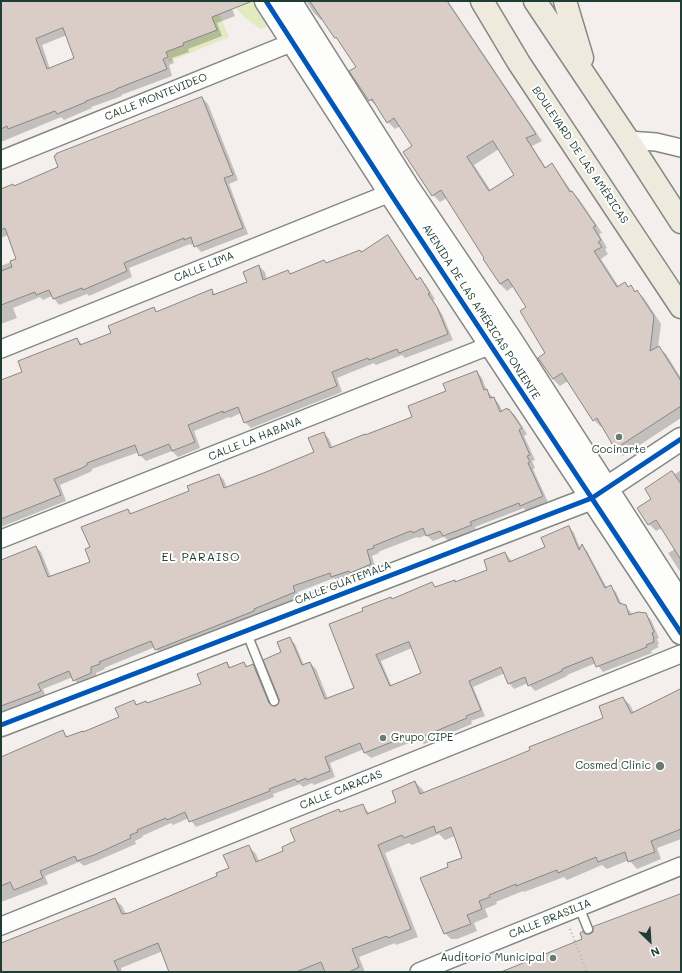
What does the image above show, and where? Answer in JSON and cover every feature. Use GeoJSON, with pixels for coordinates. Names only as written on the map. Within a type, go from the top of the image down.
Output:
{"type":"FeatureCollection","features":[{"type":"Feature","properties":{"kind":"main road","name":"BOULEVARD DE LAS AMÉRICAS"},"geometry":{"type":"LineString","coordinates":[[482,1],[519,63],[681,307]]}},
{"type":"Feature","properties":{"kind":"main road"},"geometry":{"type":"LineString","coordinates":[[535,1],[681,222]]}},
{"type":"Feature","properties":{"kind":"main road"},"geometry":{"type":"LineString","coordinates":[[565,1],[588,81]]}},
{"type":"Feature","properties":{"kind":"street","name":"AVENIDA DE LAS AMÉRICAS PONIENTE"},"geometry":{"type":"LineString","coordinates":[[266,1],[303,38],[399,189],[599,493],[681,633]]}},
{"type":"Feature","properties":{"kind":"street","name":"AVENIDA DE LAS AMÉRICAS PONIENTE"},"geometry":{"type":"LineString","coordinates":[[290,1],[303,38]]}},
{"type":"Feature","properties":{"kind":"street","name":"CALLE MONTEVIDEO"},"geometry":{"type":"LineString","coordinates":[[1,160],[303,38]]}},
{"type":"Feature","properties":{"kind":"street"},"geometry":{"type":"LineString","coordinates":[[628,140],[656,142],[681,148]]}},
{"type":"Feature","properties":{"kind":"street","name":"CALLE LIMA"},"geometry":{"type":"LineString","coordinates":[[1,349],[399,189]]}},
{"type":"Feature","properties":{"kind":"street","name":"CALLE LA HABANA"},"geometry":{"type":"LineString","coordinates":[[1,539],[500,341]]}},
{"type":"Feature","properties":{"kind":"street","name":"CALLE GUATEMALA"},"geometry":{"type":"LineString","coordinates":[[1,725],[599,493],[681,439]]}},
{"type":"Feature","properties":{"kind":"street","name":"AVENIDA DE LAS AMÉRICAS PONIENTE"},"geometry":{"type":"LineString","coordinates":[[599,493],[681,604]]}},
{"type":"Feature","properties":{"kind":"street","name":"CALLE CARACAS"},"geometry":{"type":"LineString","coordinates":[[1,926],[681,654]]}},
{"type":"Feature","properties":{"kind":"street","name":"CALLE BRASILIA"},"geometry":{"type":"LineString","coordinates":[[419,972],[681,866]]}},
{"type":"Feature","properties":{"kind":"lane"},"geometry":{"type":"LineString","coordinates":[[246,631],[274,701]]}},
{"type":"Feature","properties":{"kind":"lane"},"geometry":{"type":"LineString","coordinates":[[572,910],[588,929]]}},
{"type":"Feature","properties":{"kind":"path"},"geometry":{"type":"LineString","coordinates":[[572,910],[587,972]]}},
{"type":"Feature","properties":{"kind":"green space"},"geometry":{"type":"Polygon","coordinates":[[[231,1],[252,1],[268,26],[261,29],[252,23],[231,1]]]}},
{"type":"Feature","properties":{"kind":"green space"},"geometry":{"type":"Polygon","coordinates":[[[219,14],[229,37],[168,62],[165,49],[175,49],[183,45],[183,43],[212,17],[219,14]]]}},
{"type":"Feature","properties":{"kind":"building"},"geometry":{"type":"Polygon","coordinates":[[[1,1],[250,1],[212,17],[217,30],[183,43],[184,45],[166,52],[168,57],[163,59],[167,69],[57,114],[55,111],[8,129],[7,126],[1,129],[1,1]],[[63,28],[36,39],[47,69],[74,58],[63,28]]]}},
{"type":"Feature","properties":{"kind":"building"},"geometry":{"type":"Polygon","coordinates":[[[310,1],[447,1],[536,134],[526,138],[545,168],[552,163],[570,192],[572,191],[596,226],[593,227],[601,240],[598,242],[602,247],[594,251],[617,287],[625,282],[628,287],[631,285],[635,292],[637,290],[654,316],[650,351],[659,346],[681,381],[681,406],[615,449],[597,418],[593,421],[562,373],[553,379],[538,358],[545,353],[520,311],[526,307],[508,279],[500,284],[441,190],[432,196],[403,152],[412,146],[394,118],[387,123],[372,99],[369,101],[349,71],[356,67],[336,37],[335,38],[310,1]],[[493,141],[467,157],[489,191],[514,175],[493,141]]]}},
{"type":"Feature","properties":{"kind":"building"},"geometry":{"type":"Polygon","coordinates":[[[202,97],[233,175],[224,178],[243,228],[194,247],[191,237],[184,240],[184,238],[124,263],[127,271],[83,290],[82,288],[53,299],[49,290],[36,295],[35,292],[1,305],[1,271],[12,267],[10,261],[16,259],[5,228],[1,230],[1,189],[13,184],[14,186],[58,167],[54,156],[56,154],[202,97]]]}},
{"type":"Feature","properties":{"kind":"building"},"geometry":{"type":"Polygon","coordinates":[[[388,235],[417,280],[420,277],[430,293],[428,294],[437,307],[448,334],[399,353],[397,349],[332,372],[337,386],[244,423],[238,407],[223,413],[223,411],[188,425],[195,442],[172,451],[169,444],[139,456],[135,445],[87,463],[87,465],[82,468],[54,479],[61,495],[1,519],[1,380],[22,372],[18,361],[77,338],[80,345],[111,333],[108,326],[154,307],[156,312],[212,289],[213,295],[247,282],[243,272],[259,265],[263,280],[288,270],[290,274],[324,260],[326,263],[360,250],[361,252],[388,235]]]}},
{"type":"Feature","properties":{"kind":"building"},"geometry":{"type":"Polygon","coordinates":[[[477,371],[484,390],[487,389],[490,398],[494,397],[500,412],[507,408],[508,410],[509,409],[522,428],[519,430],[530,455],[527,456],[530,462],[528,463],[543,496],[520,506],[519,503],[470,522],[472,525],[443,536],[440,531],[426,536],[423,528],[413,533],[412,531],[408,532],[373,546],[374,548],[367,550],[371,564],[350,573],[349,571],[331,577],[330,573],[293,586],[295,592],[254,609],[254,611],[155,650],[151,641],[99,662],[100,664],[91,667],[91,673],[73,681],[69,671],[38,684],[41,691],[1,706],[1,560],[36,546],[48,577],[90,562],[85,549],[90,547],[81,527],[128,509],[130,514],[189,491],[187,486],[219,474],[224,488],[266,472],[314,452],[308,438],[324,432],[330,448],[412,417],[408,406],[446,391],[443,384],[477,371]]]}},
{"type":"Feature","properties":{"kind":"building"},"geometry":{"type":"Polygon","coordinates":[[[672,471],[681,484],[681,560],[656,520],[648,525],[637,508],[651,499],[645,489],[672,471]]]}},
{"type":"Feature","properties":{"kind":"building"},"geometry":{"type":"Polygon","coordinates":[[[569,526],[579,550],[582,544],[605,588],[611,585],[619,603],[626,605],[629,615],[638,612],[646,613],[654,632],[652,633],[654,642],[646,645],[647,647],[596,667],[592,657],[562,669],[562,671],[528,686],[525,677],[508,684],[501,667],[469,681],[481,710],[466,716],[467,718],[417,739],[415,733],[364,753],[360,743],[325,757],[330,771],[307,780],[306,778],[297,782],[295,779],[269,789],[270,791],[189,822],[185,812],[167,820],[166,818],[137,830],[138,832],[130,835],[131,838],[94,855],[77,861],[75,856],[40,871],[43,878],[14,890],[10,882],[1,886],[1,757],[63,730],[66,737],[83,732],[119,717],[115,708],[134,700],[136,705],[146,701],[147,703],[201,684],[197,674],[227,662],[229,668],[244,662],[246,667],[253,664],[269,703],[276,706],[279,699],[263,660],[281,652],[277,642],[290,637],[302,665],[310,662],[325,699],[354,688],[329,624],[363,611],[362,608],[391,597],[392,599],[432,582],[435,587],[455,580],[455,582],[487,570],[484,560],[505,552],[509,562],[545,547],[541,538],[569,526]],[[409,642],[376,655],[390,686],[421,673],[409,642]]]}},
{"type":"Feature","properties":{"kind":"building"},"geometry":{"type":"Polygon","coordinates":[[[681,689],[681,829],[651,841],[655,852],[628,862],[625,852],[598,862],[596,857],[558,873],[557,870],[516,886],[516,884],[489,895],[490,897],[479,901],[482,909],[467,915],[471,924],[444,934],[420,878],[448,867],[447,863],[462,858],[451,827],[436,833],[434,826],[404,838],[402,835],[378,845],[411,929],[352,949],[359,967],[349,972],[325,972],[321,962],[296,972],[169,972],[158,943],[114,961],[119,972],[1,972],[1,943],[115,898],[122,914],[129,913],[217,876],[216,873],[229,868],[223,855],[249,845],[256,862],[283,851],[282,847],[295,841],[290,829],[307,822],[339,809],[340,812],[363,804],[367,814],[396,802],[392,791],[415,781],[420,794],[530,750],[529,747],[603,718],[599,706],[623,697],[631,713],[681,689]]]}},
{"type":"Feature","properties":{"kind":"building"},"geometry":{"type":"Polygon","coordinates":[[[681,894],[681,972],[501,972],[582,939],[580,933],[583,931],[585,934],[590,934],[593,932],[593,927],[681,894]]]}},
{"type":"Feature","properties":{"kind":"cycle path"},"geometry":{"type":"LineString","coordinates":[[266,1],[390,193],[681,633]]}},
{"type":"Feature","properties":{"kind":"cycle path"},"geometry":{"type":"LineString","coordinates":[[1,725],[592,498],[681,439]]}},
{"type":"Feature","properties":{"kind":"place","name":"Cocinarte"},"geometry":{"type":"Point","coordinates":[619,437]}},
{"type":"Feature","properties":{"kind":"place","name":"Grupo CIPE"},"geometry":{"type":"Point","coordinates":[383,738]}},
{"type":"Feature","properties":{"kind":"place","name":"Cosmed Clinic"},"geometry":{"type":"Point","coordinates":[660,766]}},
{"type":"Feature","properties":{"kind":"place","name":"Auditorio Municipal"},"geometry":{"type":"Point","coordinates":[553,958]}},
{"type":"Feature","properties":{"kind":"district","name":"EL PARAISO"},"geometry":{"type":"Point","coordinates":[201,557]}}]}
